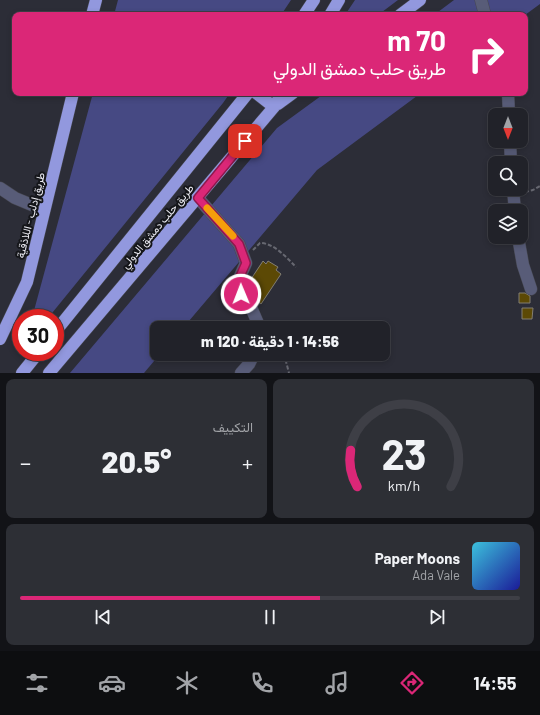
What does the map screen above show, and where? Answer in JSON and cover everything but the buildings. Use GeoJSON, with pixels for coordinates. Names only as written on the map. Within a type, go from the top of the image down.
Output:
{"type":"FeatureCollection","features":[{"type":"Feature","properties":{"kind":"highway"},"geometry":{"type":"LineString","coordinates":[[93,12],[96,0]]}},
{"type":"Feature","properties":{"kind":"highway"},"geometry":{"type":"LineString","coordinates":[[306,12],[314,0]]}},
{"type":"Feature","properties":{"kind":"highway"},"geometry":{"type":"LineString","coordinates":[[332,12],[339,0]]}},
{"type":"Feature","properties":{"kind":"highway"},"geometry":{"type":"LineString","coordinates":[[404,12],[420,0]]}},
{"type":"Feature","properties":{"kind":"highway","name":"طريق إدلب - اللاذقية"},"geometry":{"type":"LineString","coordinates":[[0,339],[27,282],[72,96]]}},
{"type":"Feature","properties":{"kind":"highway","name":"طريق حلب دمشق الدولي"},"geometry":{"type":"LineString","coordinates":[[64,321],[246,96]]}},
{"type":"Feature","properties":{"kind":"highway"},"geometry":{"type":"LineString","coordinates":[[260,96],[274,107],[289,96]]}},
{"type":"Feature","properties":{"kind":"highway","name":"طريق حلب دمشق الدولي"},"geometry":{"type":"LineString","coordinates":[[49,373],[274,107],[280,96]]}},
{"type":"Feature","properties":{"kind":"highway"},"geometry":{"type":"LineString","coordinates":[[22,373],[32,361]]}},
{"type":"Feature","properties":{"kind":"street"},"geometry":{"type":"LineString","coordinates":[[481,0],[484,12]]}},
{"type":"Feature","properties":{"kind":"street"},"geometry":{"type":"LineString","coordinates":[[508,96],[509,108]]}},
{"type":"Feature","properties":{"kind":"street"},"geometry":{"type":"LineString","coordinates":[[0,188],[15,198],[44,210]]}},
{"type":"Feature","properties":{"kind":"street"},"geometry":{"type":"LineString","coordinates":[[198,198],[239,244],[246,263],[238,281],[241,294],[250,305],[257,321]]}},
{"type":"Feature","properties":{"kind":"street"},"geometry":{"type":"LineString","coordinates":[[519,244],[523,265],[531,289]]}},
{"type":"Feature","properties":{"kind":"street"},"geometry":{"type":"LineString","coordinates":[[240,373],[250,361]]}},
{"type":"Feature","properties":{"kind":"path"},"geometry":{"type":"LineString","coordinates":[[528,190],[533,190],[540,186]]}},
{"type":"Feature","properties":{"kind":"path"},"geometry":{"type":"LineString","coordinates":[[246,263],[260,243],[266,243],[279,251],[296,267]]}},
{"type":"Feature","properties":{"kind":"path"},"geometry":{"type":"LineString","coordinates":[[286,361],[289,373]]}},
{"type":"Feature","properties":{"kind":"shaded area"},"geometry":{"type":"Polygon","coordinates":[[[118,0],[291,0],[283,12],[115,12],[118,0]]]}},
{"type":"Feature","properties":{"kind":"shaded area"},"geometry":{"type":"Polygon","coordinates":[[[355,0],[398,0],[382,12],[347,12],[355,0]]]}},
{"type":"Feature","properties":{"kind":"shaded area"},"geometry":{"type":"Polygon","coordinates":[[[454,0],[540,0],[540,4],[528,13],[438,12],[454,0]]]}},
{"type":"Feature","properties":{"kind":"shaded area"},"geometry":{"type":"Polygon","coordinates":[[[92,96],[228,96],[55,309],[34,309],[92,96]]]}},
{"type":"Feature","properties":{"kind":"shaded area"},"geometry":{"type":"Polygon","coordinates":[[[321,96],[417,96],[317,170],[189,321],[150,321],[150,361],[154,361],[144,373],[70,373],[277,128],[321,96]]]}},
{"type":"Feature","properties":{"kind":"slow traffic"},"geometry":{"type":"LineString","coordinates":[[207,208],[233,236]]}},
{"type":"Feature","properties":{"kind":"route"},"geometry":{"type":"LineString","coordinates":[[241,294],[238,281],[246,263],[239,244],[198,198],[245,141]]}}]}
